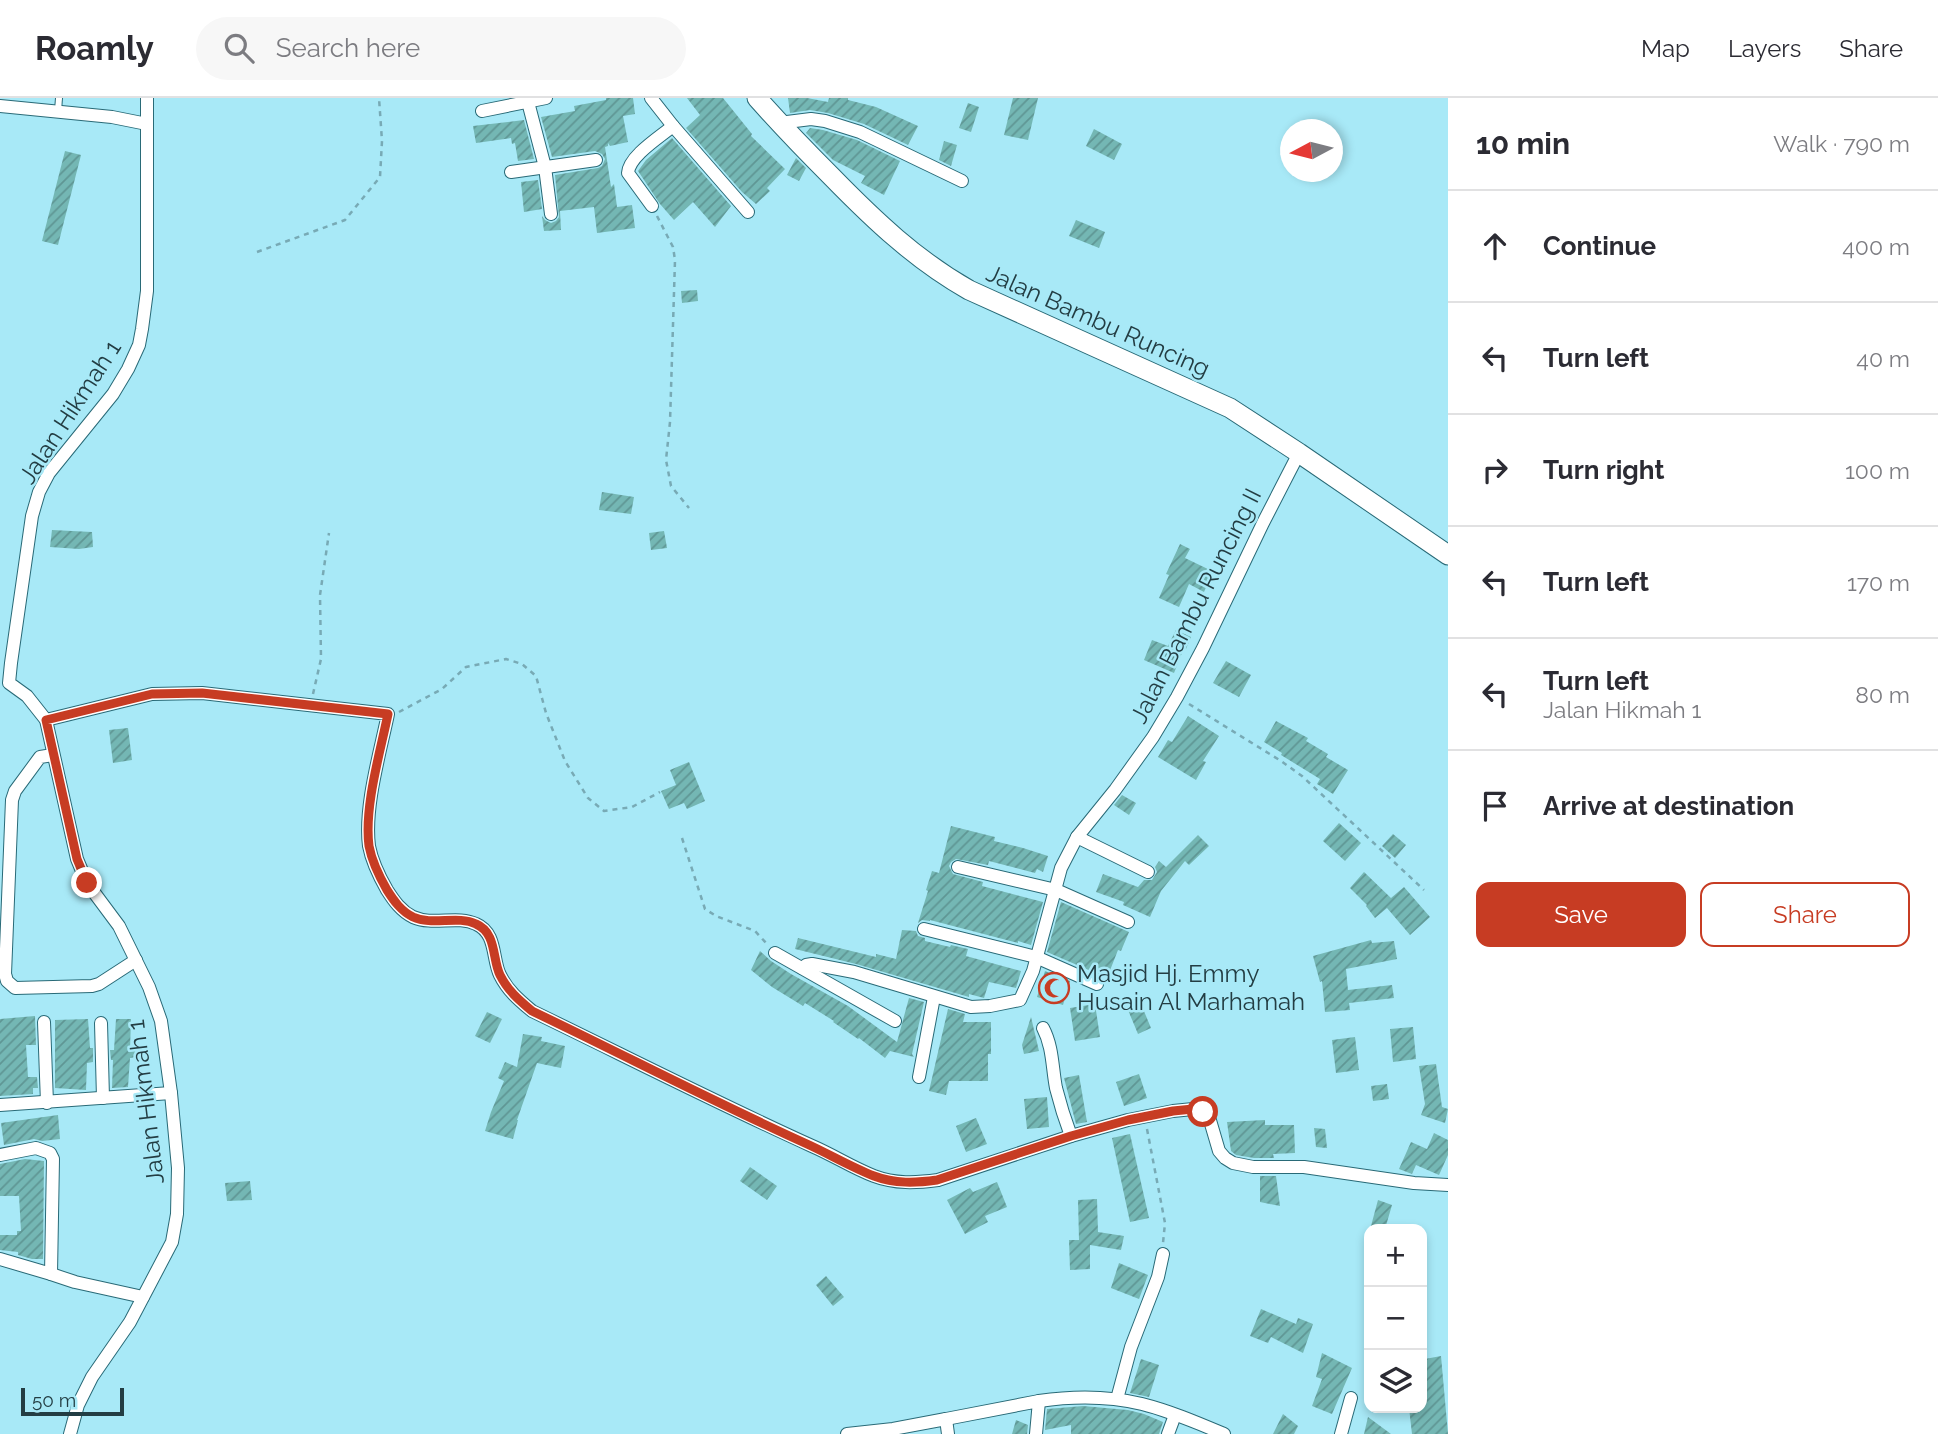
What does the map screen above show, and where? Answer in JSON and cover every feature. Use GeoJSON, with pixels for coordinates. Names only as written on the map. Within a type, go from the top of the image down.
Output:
{"type":"FeatureCollection","features":[{"type":"Feature","properties":{"kind":"street","name":"Jalan Hikmah 1"},"geometry":{"type":"LineString","coordinates":[[70,1434],[78,1405],[92,1377],[130,1322],[172,1242],[177,1214],[178,1168],[161,1021],[149,987],[120,926],[87,883],[77,859],[46,720],[27,696],[5,684],[11,663],[39,492],[49,473],[113,394],[139,345],[147,290],[147,98]]}},
{"type":"Feature","properties":{"kind":"street"},"geometry":{"type":"LineString","coordinates":[[482,111],[546,98]]}},
{"type":"Feature","properties":{"kind":"street"},"geometry":{"type":"LineString","coordinates":[[651,98],[748,212]]}},
{"type":"Feature","properties":{"kind":"street","name":"Jalan Bambu Runcing"},"geometry":{"type":"LineString","coordinates":[[757,98],[898,241],[939,273],[969,290],[1230,408],[1448,555]]}},
{"type":"Feature","properties":{"kind":"street"},"geometry":{"type":"LineString","coordinates":[[527,102],[545,167],[551,214]]}},
{"type":"Feature","properties":{"kind":"street"},"geometry":{"type":"LineString","coordinates":[[0,106],[112,117],[147,124]]}},
{"type":"Feature","properties":{"kind":"street"},"geometry":{"type":"LineString","coordinates":[[779,123],[811,119],[860,132],[962,181]]}},
{"type":"Feature","properties":{"kind":"street"},"geometry":{"type":"LineString","coordinates":[[652,206],[628,173],[628,168],[633,159],[673,126]]}},
{"type":"Feature","properties":{"kind":"street"},"geometry":{"type":"LineString","coordinates":[[511,172],[596,160]]}},
{"type":"Feature","properties":{"kind":"street","name":"Jalan Bambu Runcing II"},"geometry":{"type":"LineString","coordinates":[[934,998],[971,1007],[1020,1000],[1033,971],[1061,868],[1077,837],[1153,737],[1177,697],[1299,453]]}},
{"type":"Feature","properties":{"kind":"street"},"geometry":{"type":"LineString","coordinates":[[46,720],[160,694],[202,693],[388,714],[368,822],[369,847],[376,872],[403,911],[416,918],[432,921],[476,924],[487,933],[493,944],[499,973],[512,994],[532,1011],[875,1177],[916,1183],[937,1180],[1071,1136],[1144,1116],[1193,1109],[1209,1117],[1219,1151],[1233,1163],[1253,1167],[1304,1167],[1414,1183],[1448,1185]]}},
{"type":"Feature","properties":{"kind":"street"},"geometry":{"type":"LineString","coordinates":[[53,755],[40,757],[15,791],[12,800],[5,974],[7,981],[15,988],[92,986],[136,960]]}},
{"type":"Feature","properties":{"kind":"street"},"geometry":{"type":"LineString","coordinates":[[1077,837],[1149,872]]}},
{"type":"Feature","properties":{"kind":"street"},"geometry":{"type":"LineString","coordinates":[[958,867],[1056,890],[1128,922]]}},
{"type":"Feature","properties":{"kind":"street"},"geometry":{"type":"LineString","coordinates":[[924,929],[1036,957],[1097,984]]}},
{"type":"Feature","properties":{"kind":"street"},"geometry":{"type":"LineString","coordinates":[[775,953],[895,1021]]}},
{"type":"Feature","properties":{"kind":"street"},"geometry":{"type":"LineString","coordinates":[[803,968],[812,964],[853,972],[934,998],[919,1077]]}},
{"type":"Feature","properties":{"kind":"street"},"geometry":{"type":"LineString","coordinates":[[44,1022],[47,1103]]}},
{"type":"Feature","properties":{"kind":"street"},"geometry":{"type":"LineString","coordinates":[[101,1023],[103,1098]]}},
{"type":"Feature","properties":{"kind":"street"},"geometry":{"type":"LineString","coordinates":[[1043,1028],[1048,1037],[1062,1112],[1071,1136]]}},
{"type":"Feature","properties":{"kind":"street"},"geometry":{"type":"LineString","coordinates":[[0,1105],[171,1093]]}},
{"type":"Feature","properties":{"kind":"street"},"geometry":{"type":"LineString","coordinates":[[0,1155],[36,1148],[50,1153],[53,1159],[51,1274]]}},
{"type":"Feature","properties":{"kind":"street"},"geometry":{"type":"LineString","coordinates":[[1117,1399],[1131,1347],[1158,1277],[1163,1254]]}},
{"type":"Feature","properties":{"kind":"street"},"geometry":{"type":"LineString","coordinates":[[0,1259],[75,1282],[143,1297]]}},
{"type":"Feature","properties":{"kind":"street"},"geometry":{"type":"LineString","coordinates":[[847,1434],[894,1429],[1060,1398],[1117,1399],[1143,1404],[1224,1434]]}},
{"type":"Feature","properties":{"kind":"street"},"geometry":{"type":"LineString","coordinates":[[1341,1434],[1351,1398]]}},
{"type":"Feature","properties":{"kind":"street"},"geometry":{"type":"LineString","coordinates":[[1036,1434],[1039,1401]]}},
{"type":"Feature","properties":{"kind":"street"},"geometry":{"type":"LineString","coordinates":[[1168,1434],[1175,1415]]}},
{"type":"Feature","properties":{"kind":"street"},"geometry":{"type":"LineString","coordinates":[[946,1419],[948,1434]]}},
{"type":"Feature","properties":{"kind":"lane"},"geometry":{"type":"LineString","coordinates":[[58,113],[59,98]]}},
{"type":"Feature","properties":{"kind":"path"},"geometry":{"type":"LineString","coordinates":[[257,252],[345,220],[355,209],[380,177],[382,141],[379,98]]}},
{"type":"Feature","properties":{"kind":"path"},"geometry":{"type":"LineString","coordinates":[[652,206],[673,247],[675,260],[670,422],[666,460],[671,486],[689,508]]}},
{"type":"Feature","properties":{"kind":"path"},"geometry":{"type":"LineString","coordinates":[[310,704],[321,659],[320,595],[329,533]]}},
{"type":"Feature","properties":{"kind":"path"},"geometry":{"type":"LineString","coordinates":[[388,714],[398,712],[442,689],[466,667],[506,659],[522,664],[536,676],[546,713],[565,761],[588,798],[604,811],[632,807],[660,792]]}},
{"type":"Feature","properties":{"kind":"path"},"geometry":{"type":"LineString","coordinates":[[1177,697],[1302,776],[1424,890]]}},
{"type":"Feature","properties":{"kind":"path"},"geometry":{"type":"LineString","coordinates":[[682,838],[705,909],[755,932],[775,953]]}},
{"type":"Feature","properties":{"kind":"path"},"geometry":{"type":"LineString","coordinates":[[1144,1116],[1165,1223],[1163,1254]]}},
{"type":"Feature","properties":{"kind":"building"},"geometry":{"type":"Polygon","coordinates":[[[606,98],[633,98],[635,114],[623,116],[628,142],[610,146],[608,143],[605,147],[617,207],[632,205],[635,228],[597,233],[594,207],[560,211],[561,230],[544,231],[542,216],[551,223],[559,217],[555,175],[598,168],[605,159],[595,151],[552,157],[541,117],[575,111],[574,106],[606,98]]]}},
{"type":"Feature","properties":{"kind":"building"},"geometry":{"type":"Polygon","coordinates":[[[687,98],[723,98],[751,136],[785,169],[767,188],[770,191],[756,204],[742,192],[686,128],[700,115],[687,98]]]}},
{"type":"Feature","properties":{"kind":"building"},"geometry":{"type":"Polygon","coordinates":[[[788,98],[828,102],[829,98],[848,98],[918,126],[908,145],[864,124],[828,113],[810,110],[790,113],[788,98]]]}},
{"type":"Feature","properties":{"kind":"building"},"geometry":{"type":"Polygon","coordinates":[[[1013,98],[1038,98],[1028,140],[1004,135],[1013,98]]]}},
{"type":"Feature","properties":{"kind":"building"},"geometry":{"type":"Polygon","coordinates":[[[968,103],[979,107],[971,132],[959,128],[968,103]]]}},
{"type":"Feature","properties":{"kind":"building"},"geometry":{"type":"Polygon","coordinates":[[[524,120],[534,159],[518,161],[515,143],[512,144],[511,138],[476,143],[473,126],[524,120]]]}},
{"type":"Feature","properties":{"kind":"building"},"geometry":{"type":"Polygon","coordinates":[[[810,128],[857,140],[900,161],[884,195],[861,183],[865,176],[833,160],[806,133],[810,128]]]}},
{"type":"Feature","properties":{"kind":"building"},"geometry":{"type":"Polygon","coordinates":[[[1094,129],[1122,144],[1114,160],[1086,146],[1094,129]]]}},
{"type":"Feature","properties":{"kind":"building"},"geometry":{"type":"Polygon","coordinates":[[[672,138],[731,206],[715,227],[693,202],[674,220],[638,171],[646,160],[672,138]]]}},
{"type":"Feature","properties":{"kind":"building"},"geometry":{"type":"Polygon","coordinates":[[[944,141],[957,145],[951,166],[939,160],[944,141]]]}},
{"type":"Feature","properties":{"kind":"building"},"geometry":{"type":"Polygon","coordinates":[[[65,151],[81,155],[58,245],[42,241],[65,151]]]}},
{"type":"Feature","properties":{"kind":"building"},"geometry":{"type":"Polygon","coordinates":[[[796,158],[806,168],[799,181],[787,175],[796,158]]]}},
{"type":"Feature","properties":{"kind":"building"},"geometry":{"type":"Polygon","coordinates":[[[538,180],[542,209],[524,212],[521,182],[538,180]]]}},
{"type":"Feature","properties":{"kind":"building"},"geometry":{"type":"Polygon","coordinates":[[[1076,220],[1105,232],[1099,248],[1069,236],[1076,220]]]}},
{"type":"Feature","properties":{"kind":"building"},"geometry":{"type":"Polygon","coordinates":[[[697,290],[698,301],[682,303],[681,291],[697,290]]]}},
{"type":"Feature","properties":{"kind":"building"},"geometry":{"type":"Polygon","coordinates":[[[602,492],[634,497],[631,514],[599,510],[602,492]]]}},
{"type":"Feature","properties":{"kind":"building"},"geometry":{"type":"Polygon","coordinates":[[[52,530],[92,532],[93,547],[50,547],[52,530]]]}},
{"type":"Feature","properties":{"kind":"building"},"geometry":{"type":"Polygon","coordinates":[[[664,531],[667,548],[651,550],[649,533],[664,531]]]}},
{"type":"Feature","properties":{"kind":"building"},"geometry":{"type":"Polygon","coordinates":[[[1180,544],[1190,549],[1185,558],[1212,571],[1204,592],[1189,584],[1179,607],[1159,598],[1169,575],[1166,574],[1180,544]]]}},
{"type":"Feature","properties":{"kind":"building"},"geometry":{"type":"Polygon","coordinates":[[[1176,630],[1191,637],[1174,673],[1144,660],[1152,640],[1168,646],[1176,630]]]}},
{"type":"Feature","properties":{"kind":"building"},"geometry":{"type":"Polygon","coordinates":[[[1226,661],[1251,675],[1239,697],[1213,683],[1226,661]]]}},
{"type":"Feature","properties":{"kind":"building"},"geometry":{"type":"Polygon","coordinates":[[[1188,716],[1219,736],[1203,761],[1206,762],[1196,780],[1158,757],[1168,740],[1172,742],[1188,716]]]}},
{"type":"Feature","properties":{"kind":"building"},"geometry":{"type":"Polygon","coordinates":[[[1276,721],[1308,738],[1306,741],[1328,754],[1326,757],[1348,770],[1333,794],[1317,784],[1320,779],[1264,742],[1276,721]]]}},
{"type":"Feature","properties":{"kind":"building"},"geometry":{"type":"Polygon","coordinates":[[[128,728],[132,760],[113,763],[109,730],[128,728]]]}},
{"type":"Feature","properties":{"kind":"building"},"geometry":{"type":"Polygon","coordinates":[[[689,762],[705,801],[687,809],[684,803],[669,809],[661,791],[676,785],[670,770],[689,762]]]}},
{"type":"Feature","properties":{"kind":"building"},"geometry":{"type":"Polygon","coordinates":[[[1122,795],[1136,803],[1129,815],[1114,805],[1122,795]]]}},
{"type":"Feature","properties":{"kind":"building"},"geometry":{"type":"Polygon","coordinates":[[[1339,823],[1361,843],[1345,861],[1323,841],[1339,823]]]}},
{"type":"Feature","properties":{"kind":"building"},"geometry":{"type":"Polygon","coordinates":[[[951,826],[995,837],[994,841],[1048,856],[1043,872],[1037,869],[1035,873],[989,861],[988,865],[956,859],[949,866],[953,874],[983,882],[982,886],[1043,902],[1031,945],[930,920],[918,923],[932,871],[939,873],[951,826]]]}},
{"type":"Feature","properties":{"kind":"building"},"geometry":{"type":"Polygon","coordinates":[[[1393,834],[1406,845],[1395,858],[1382,846],[1393,834]]]}},
{"type":"Feature","properties":{"kind":"building"},"geometry":{"type":"Polygon","coordinates":[[[1198,835],[1209,846],[1189,865],[1185,861],[1161,891],[1150,917],[1123,905],[1124,902],[1096,892],[1103,874],[1138,887],[1144,880],[1152,880],[1159,861],[1166,867],[1198,835]]]}},
{"type":"Feature","properties":{"kind":"building"},"geometry":{"type":"Polygon","coordinates":[[[1364,872],[1391,898],[1404,887],[1430,917],[1410,935],[1387,908],[1375,918],[1367,905],[1350,888],[1364,872]]]}},
{"type":"Feature","properties":{"kind":"building"},"geometry":{"type":"Polygon","coordinates":[[[1061,902],[1129,932],[1121,951],[1118,950],[1107,978],[1047,952],[1061,902]]]}},
{"type":"Feature","properties":{"kind":"building"},"geometry":{"type":"Polygon","coordinates":[[[902,930],[916,931],[925,941],[968,949],[966,956],[1021,971],[1016,988],[989,982],[984,998],[969,994],[969,997],[795,949],[798,938],[876,957],[876,954],[896,959],[902,930]]]}},
{"type":"Feature","properties":{"kind":"building"},"geometry":{"type":"Polygon","coordinates":[[[1371,940],[1372,943],[1394,941],[1397,959],[1346,969],[1348,990],[1392,985],[1394,998],[1349,1003],[1350,1010],[1325,1012],[1322,981],[1320,982],[1313,956],[1371,940]]]}},
{"type":"Feature","properties":{"kind":"building"},"geometry":{"type":"Polygon","coordinates":[[[760,951],[791,974],[848,1006],[897,1042],[909,998],[924,1002],[912,1054],[914,1057],[890,1051],[885,1058],[834,1021],[772,987],[751,970],[760,951]]]}},
{"type":"Feature","properties":{"kind":"building","name":"Masjid Hj. Emmy Husain Al Marhamah"},"geometry":{"type":"Polygon","coordinates":[[[1045,971],[1070,981],[1063,1005],[1037,997],[1045,971]]]}},
{"type":"Feature","properties":{"kind":"building"},"geometry":{"type":"Polygon","coordinates":[[[1095,1004],[1100,1037],[1075,1041],[1070,1008],[1095,1004]]]}},
{"type":"Feature","properties":{"kind":"building"},"geometry":{"type":"Polygon","coordinates":[[[1141,1004],[1151,1028],[1138,1034],[1128,1010],[1141,1004]]]}},
{"type":"Feature","properties":{"kind":"building"},"geometry":{"type":"Polygon","coordinates":[[[948,1009],[965,1014],[963,1022],[991,1022],[991,1054],[988,1054],[988,1081],[949,1081],[946,1095],[929,1091],[948,1009]]]}},
{"type":"Feature","properties":{"kind":"building"},"geometry":{"type":"Polygon","coordinates":[[[487,1012],[502,1019],[490,1043],[475,1036],[487,1012]]]}},
{"type":"Feature","properties":{"kind":"building"},"geometry":{"type":"Polygon","coordinates":[[[35,1016],[36,1045],[26,1045],[28,1077],[37,1077],[38,1088],[33,1088],[33,1094],[0,1096],[0,1019],[35,1016]]]}},
{"type":"Feature","properties":{"kind":"building"},"geometry":{"type":"Polygon","coordinates":[[[1031,1017],[1039,1051],[1024,1054],[1022,1045],[1031,1017]]]}},
{"type":"Feature","properties":{"kind":"building"},"geometry":{"type":"Polygon","coordinates":[[[88,1019],[93,1062],[87,1063],[86,1090],[55,1088],[55,1020],[88,1019]]]}},
{"type":"Feature","properties":{"kind":"building"},"geometry":{"type":"Polygon","coordinates":[[[116,1019],[131,1019],[130,1050],[135,1050],[136,1057],[130,1058],[128,1087],[112,1088],[113,1060],[110,1050],[114,1050],[116,1019]]]}},
{"type":"Feature","properties":{"kind":"building"},"geometry":{"type":"Polygon","coordinates":[[[1413,1027],[1416,1059],[1393,1062],[1390,1029],[1413,1027]]]}},
{"type":"Feature","properties":{"kind":"building"},"geometry":{"type":"Polygon","coordinates":[[[523,1034],[542,1037],[541,1041],[565,1046],[561,1068],[537,1063],[513,1139],[485,1131],[504,1081],[498,1078],[505,1062],[517,1067],[523,1034]]]}},
{"type":"Feature","properties":{"kind":"building"},"geometry":{"type":"Polygon","coordinates":[[[1355,1037],[1359,1070],[1336,1073],[1332,1040],[1355,1037]]]}},
{"type":"Feature","properties":{"kind":"building"},"geometry":{"type":"Polygon","coordinates":[[[1436,1064],[1442,1107],[1448,1109],[1445,1123],[1421,1115],[1425,1104],[1419,1066],[1436,1064]]]}},
{"type":"Feature","properties":{"kind":"building"},"geometry":{"type":"Polygon","coordinates":[[[1139,1074],[1147,1098],[1124,1106],[1116,1082],[1139,1074]]]}},
{"type":"Feature","properties":{"kind":"building"},"geometry":{"type":"Polygon","coordinates":[[[1079,1075],[1087,1122],[1076,1124],[1064,1078],[1079,1075]]]}},
{"type":"Feature","properties":{"kind":"building"},"geometry":{"type":"Polygon","coordinates":[[[1387,1084],[1389,1099],[1373,1101],[1371,1086],[1387,1084]]]}},
{"type":"Feature","properties":{"kind":"building"},"geometry":{"type":"Polygon","coordinates":[[[1047,1097],[1049,1127],[1027,1129],[1024,1099],[1047,1097]]]}},
{"type":"Feature","properties":{"kind":"building"},"geometry":{"type":"Polygon","coordinates":[[[58,1115],[60,1139],[34,1139],[4,1145],[1,1123],[58,1115]]]}},
{"type":"Feature","properties":{"kind":"building"},"geometry":{"type":"Polygon","coordinates":[[[976,1118],[987,1144],[966,1152],[956,1126],[976,1118]]]}},
{"type":"Feature","properties":{"kind":"building"},"geometry":{"type":"Polygon","coordinates":[[[1265,1120],[1265,1125],[1294,1125],[1295,1153],[1273,1154],[1274,1158],[1254,1158],[1236,1155],[1231,1151],[1227,1122],[1265,1120]]]}},
{"type":"Feature","properties":{"kind":"building"},"geometry":{"type":"Polygon","coordinates":[[[1314,1128],[1325,1129],[1327,1148],[1316,1147],[1314,1128]]]}},
{"type":"Feature","properties":{"kind":"building"},"geometry":{"type":"Polygon","coordinates":[[[1434,1133],[1448,1140],[1448,1155],[1439,1175],[1416,1165],[1412,1174],[1399,1169],[1411,1142],[1427,1149],[1434,1133]]]}},
{"type":"Feature","properties":{"kind":"building"},"geometry":{"type":"Polygon","coordinates":[[[1130,1134],[1149,1218],[1130,1222],[1112,1138],[1130,1134]]]}},
{"type":"Feature","properties":{"kind":"building"},"geometry":{"type":"Polygon","coordinates":[[[25,1159],[44,1161],[43,1259],[32,1259],[18,1255],[18,1252],[0,1250],[0,1235],[17,1235],[17,1231],[21,1231],[19,1196],[0,1196],[0,1164],[25,1159]]]}},
{"type":"Feature","properties":{"kind":"building"},"geometry":{"type":"Polygon","coordinates":[[[750,1167],[777,1186],[767,1200],[740,1181],[750,1167]]]}},
{"type":"Feature","properties":{"kind":"building"},"geometry":{"type":"Polygon","coordinates":[[[1260,1176],[1276,1176],[1280,1206],[1260,1202],[1260,1176]]]}},
{"type":"Feature","properties":{"kind":"building"},"geometry":{"type":"Polygon","coordinates":[[[250,1181],[252,1200],[227,1201],[225,1183],[250,1181]]]}},
{"type":"Feature","properties":{"kind":"building"},"geometry":{"type":"Polygon","coordinates":[[[997,1182],[1007,1207],[985,1216],[988,1222],[965,1234],[947,1200],[970,1188],[973,1192],[997,1182]]]}},
{"type":"Feature","properties":{"kind":"building"},"geometry":{"type":"Polygon","coordinates":[[[1097,1199],[1098,1232],[1124,1236],[1121,1250],[1090,1245],[1090,1269],[1070,1270],[1069,1240],[1079,1240],[1078,1200],[1097,1199]]]}},
{"type":"Feature","properties":{"kind":"building"},"geometry":{"type":"Polygon","coordinates":[[[1378,1200],[1392,1205],[1386,1224],[1372,1224],[1378,1200]]]}},
{"type":"Feature","properties":{"kind":"building"},"geometry":{"type":"Polygon","coordinates":[[[1119,1263],[1148,1275],[1139,1299],[1111,1288],[1119,1263]]]}},
{"type":"Feature","properties":{"kind":"building"},"geometry":{"type":"Polygon","coordinates":[[[826,1276],[844,1297],[833,1306],[816,1285],[826,1276]]]}},
{"type":"Feature","properties":{"kind":"building"},"geometry":{"type":"Polygon","coordinates":[[[1261,1309],[1296,1324],[1298,1318],[1313,1324],[1303,1353],[1271,1337],[1268,1343],[1250,1336],[1261,1309]]]}},
{"type":"Feature","properties":{"kind":"building"},"geometry":{"type":"Polygon","coordinates":[[[1322,1353],[1352,1368],[1332,1414],[1312,1406],[1322,1379],[1316,1377],[1322,1353]]]}},
{"type":"Feature","properties":{"kind":"building"},"geometry":{"type":"Polygon","coordinates":[[[1441,1356],[1448,1434],[1412,1434],[1410,1413],[1427,1413],[1427,1359],[1441,1356]]]}},
{"type":"Feature","properties":{"kind":"building"},"geometry":{"type":"Polygon","coordinates":[[[1141,1359],[1159,1365],[1149,1397],[1130,1393],[1141,1359]]]}},
{"type":"Feature","properties":{"kind":"building"},"geometry":{"type":"Polygon","coordinates":[[[1083,1406],[1128,1410],[1163,1422],[1159,1434],[1071,1434],[1071,1425],[1045,1430],[1047,1409],[1083,1406]]]}},
{"type":"Feature","properties":{"kind":"building"},"geometry":{"type":"Polygon","coordinates":[[[1283,1414],[1298,1426],[1294,1434],[1273,1434],[1283,1414]]]}},
{"type":"Feature","properties":{"kind":"building"},"geometry":{"type":"Polygon","coordinates":[[[1368,1417],[1391,1434],[1364,1434],[1368,1417]]]}},
{"type":"Feature","properties":{"kind":"building"},"geometry":{"type":"Polygon","coordinates":[[[1016,1420],[1028,1425],[1027,1434],[1012,1434],[1016,1420]]]}},
{"type":"Feature","properties":{"kind":"place","name":"Masjid Hj. Emmy Husain Al Marhamah"},"geometry":{"type":"Point","coordinates":[1054,988]}},
{"type":"Feature","properties":{"kind":"route"},"geometry":{"type":"LineString","coordinates":[[87,883],[77,859],[46,720],[152,694],[169,693],[202,693],[388,714],[368,822],[369,847],[376,872],[403,911],[416,918],[432,921],[476,924],[487,933],[493,944],[499,973],[512,994],[532,1011],[736,1111],[875,1177],[916,1183],[937,1180],[1128,1120],[1173,1111],[1193,1109],[1203,1112]]}}]}
